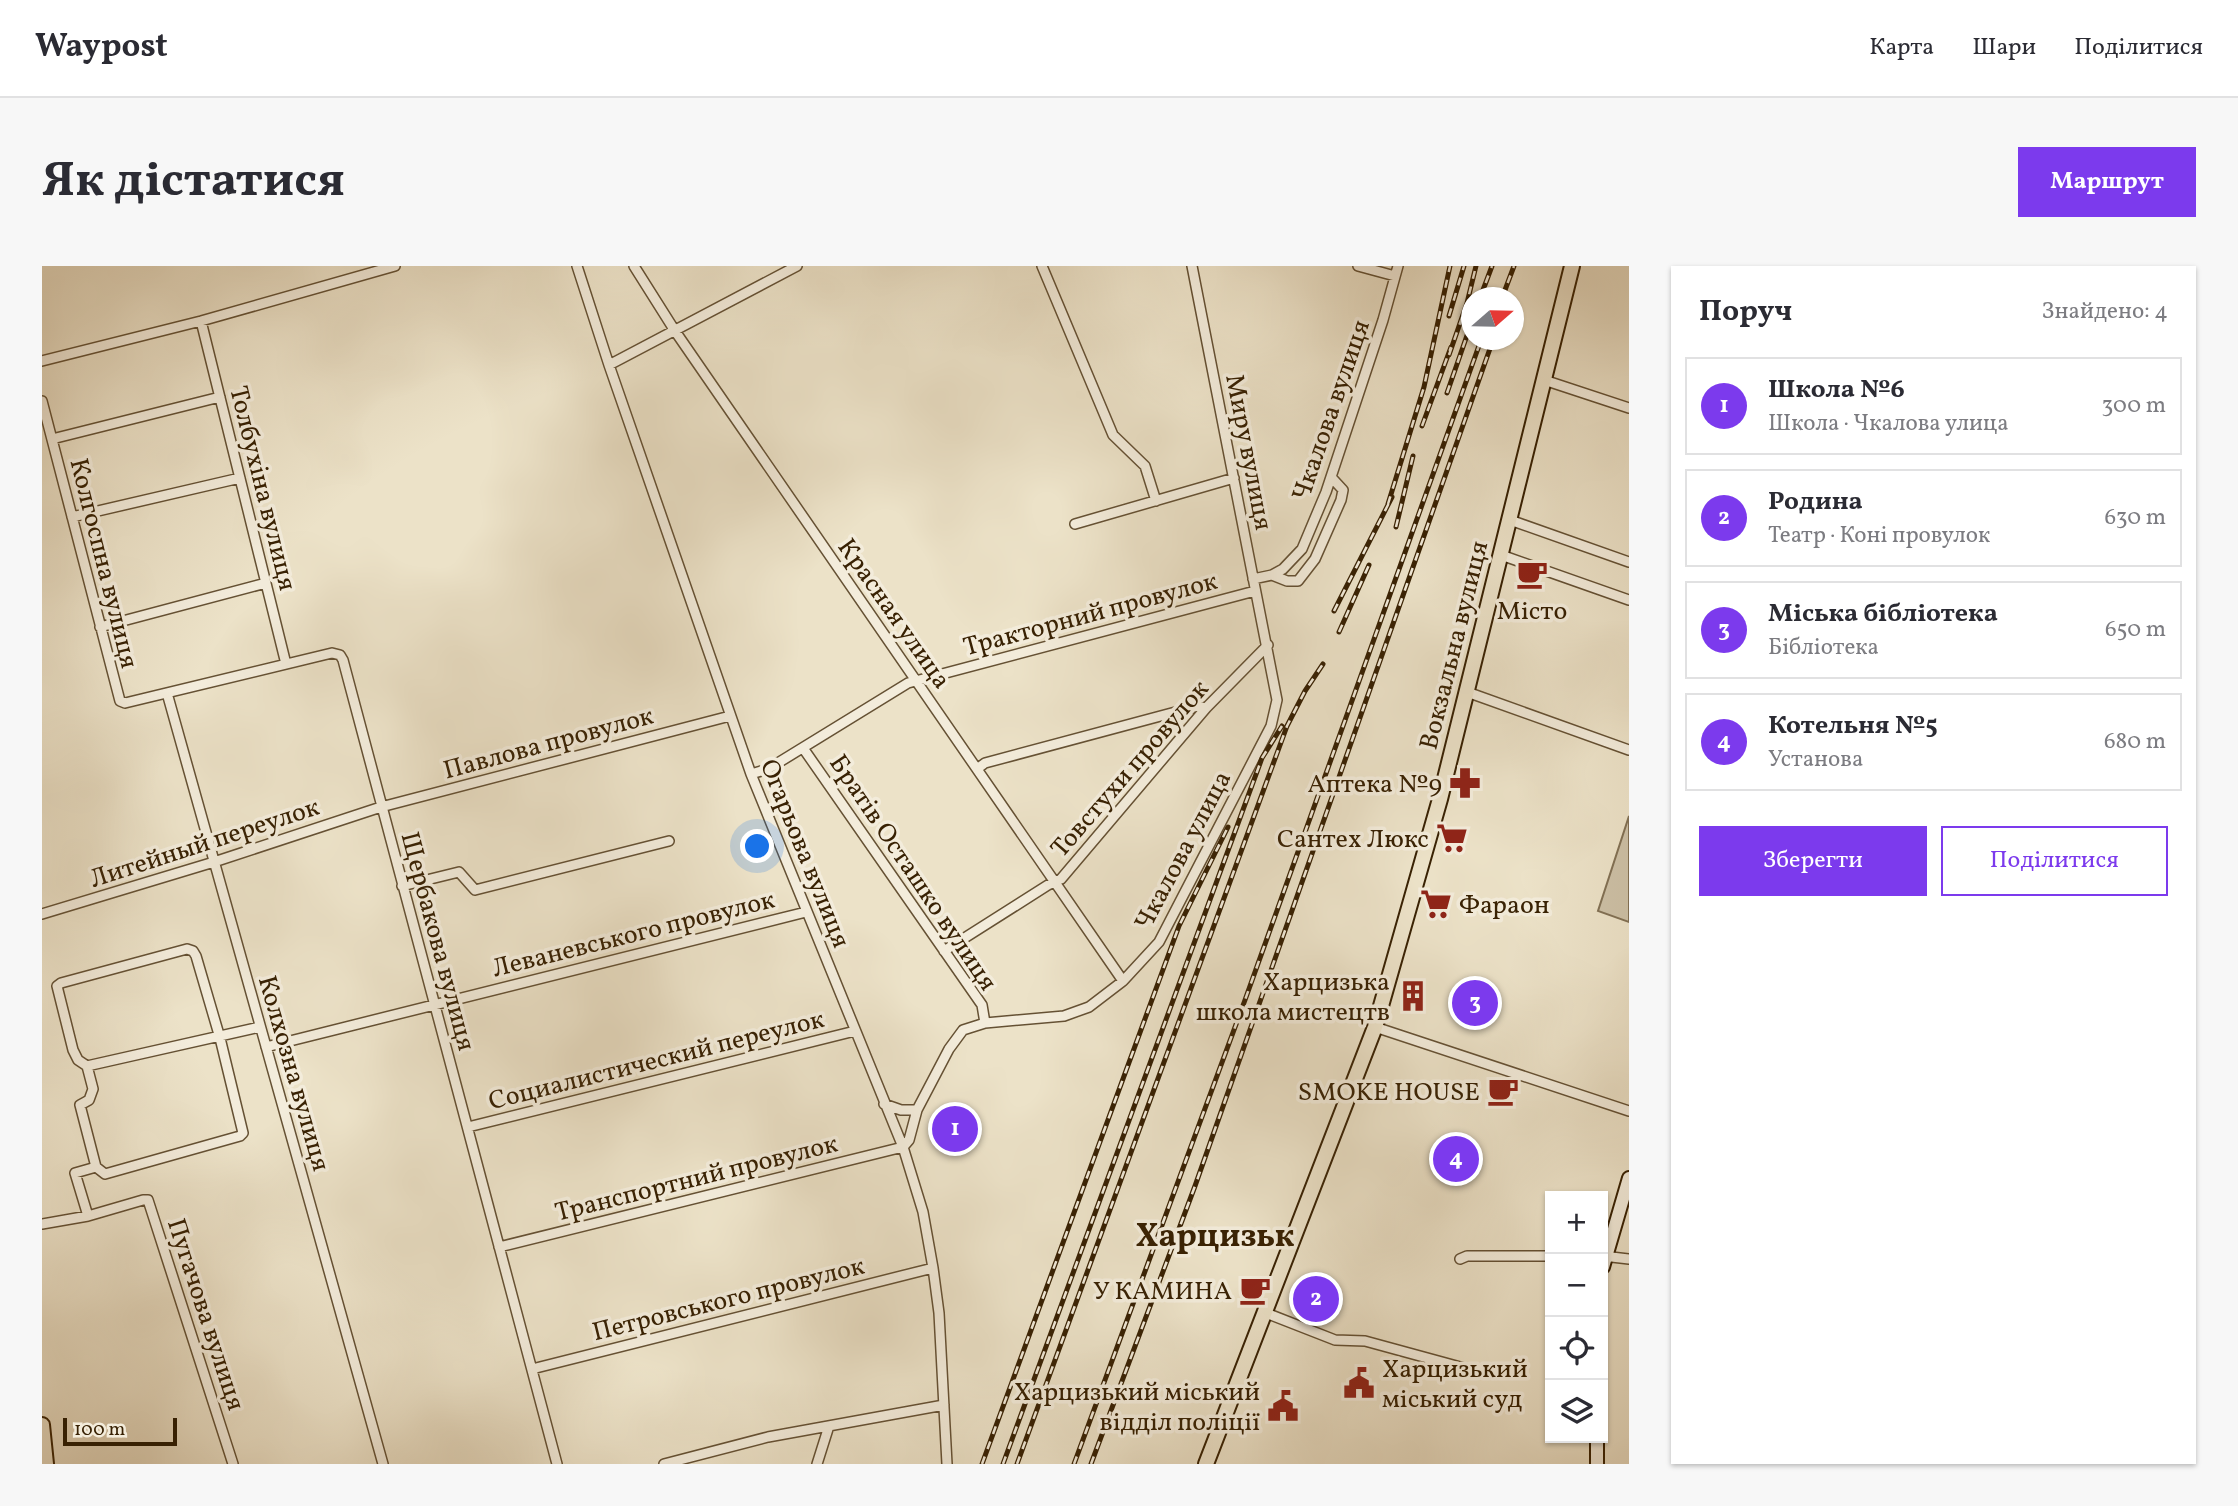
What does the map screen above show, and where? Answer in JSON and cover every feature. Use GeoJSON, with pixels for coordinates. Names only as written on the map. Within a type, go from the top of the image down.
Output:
{"type":"FeatureCollection","features":[{"type":"Feature","properties":{"kind":"main road","name":"Вокзальна вулиця"},"geometry":{"type":"LineString","coordinates":[[1206,1464],[1375,1027],[1440,799],[1572,266]]}},
{"type":"Feature","properties":{"kind":"main road"},"geometry":{"type":"LineString","coordinates":[[1606,1254],[1629,1178]]}},
{"type":"Feature","properties":{"kind":"main road"},"geometry":{"type":"LineString","coordinates":[[42,1425],[46,1464]]}},
{"type":"Feature","properties":{"kind":"main road"},"geometry":{"type":"LineString","coordinates":[[1597,1443],[1597,1464]]}},
{"type":"Feature","properties":{"kind":"street"},"geometry":{"type":"LineString","coordinates":[[42,361],[201,321],[395,266]]}},
{"type":"Feature","properties":{"kind":"street","name":"Огарьова вулиця"},"geometry":{"type":"LineString","coordinates":[[577,266],[751,774],[903,1147],[923,1212],[933,1268],[939,1312],[947,1464]]}},
{"type":"Feature","properties":{"kind":"street","name":"Красная улица"},"geometry":{"type":"LineString","coordinates":[[634,266],[675,331],[1123,982]]}},
{"type":"Feature","properties":{"kind":"street"},"geometry":{"type":"LineString","coordinates":[[609,365],[797,266]]}},
{"type":"Feature","properties":{"kind":"street"},"geometry":{"type":"LineString","coordinates":[[1042,266],[1112,435],[1145,466],[1156,501]]}},
{"type":"Feature","properties":{"kind":"street","name":"Миру вулиця"},"geometry":{"type":"LineString","coordinates":[[1192,266],[1255,591],[1268,645]]}},
{"type":"Feature","properties":{"kind":"street"},"geometry":{"type":"LineString","coordinates":[[1358,266],[1396,271]]}},
{"type":"Feature","properties":{"kind":"street","name":"Чкалова вулиця"},"geometry":{"type":"LineString","coordinates":[[1253,579],[1272,575],[1283,569],[1301,549],[1331,477],[1383,320],[1396,271]]}},
{"type":"Feature","properties":{"kind":"street","name":"Толбухіна вулиця"},"geometry":{"type":"LineString","coordinates":[[201,321],[286,664]]}},
{"type":"Feature","properties":{"kind":"street"},"geometry":{"type":"LineString","coordinates":[[1544,380],[1629,408]]}},
{"type":"Feature","properties":{"kind":"street"},"geometry":{"type":"LineString","coordinates":[[52,439],[220,397]]}},
{"type":"Feature","properties":{"kind":"street","name":"Колгоспна вулиця"},"geometry":{"type":"LineString","coordinates":[[42,401],[117,695]]}},
{"type":"Feature","properties":{"kind":"street"},"geometry":{"type":"LineString","coordinates":[[1272,575],[1287,581],[1298,580],[1315,559],[1341,500],[1342,490],[1331,477]]}},
{"type":"Feature","properties":{"kind":"street"},"geometry":{"type":"LineString","coordinates":[[72,517],[240,478]]}},
{"type":"Feature","properties":{"kind":"street"},"geometry":{"type":"LineString","coordinates":[[1075,524],[1234,478]]}},
{"type":"Feature","properties":{"kind":"street"},"geometry":{"type":"LineString","coordinates":[[1510,520],[1629,562]]}},
{"type":"Feature","properties":{"kind":"street"},"geometry":{"type":"LineString","coordinates":[[1501,555],[1629,600]]}},
{"type":"Feature","properties":{"kind":"street"},"geometry":{"type":"LineString","coordinates":[[100,627],[266,583]]}},
{"type":"Feature","properties":{"kind":"street","name":"Тракторний провулок"},"geometry":{"type":"LineString","coordinates":[[751,774],[768,769],[908,683],[1255,591]]}},
{"type":"Feature","properties":{"kind":"street","name":"Товстухи провулок"},"geometry":{"type":"LineString","coordinates":[[944,951],[1061,880],[1206,708],[1268,645]]}},
{"type":"Feature","properties":{"kind":"street","name":"Чкалова улица"},"geometry":{"type":"LineString","coordinates":[[903,1147],[909,1140],[917,1110],[949,1049],[963,1030],[985,1023],[1064,1016],[1089,1007],[1123,982],[1159,942],[1271,726],[1277,700],[1268,645]]}},
{"type":"Feature","properties":{"kind":"street","name":"Щербакова вулиця"},"geometry":{"type":"LineString","coordinates":[[117,695],[125,703],[332,653],[340,655],[557,1464]]}},
{"type":"Feature","properties":{"kind":"street"},"geometry":{"type":"LineString","coordinates":[[1467,692],[1629,750]]}},
{"type":"Feature","properties":{"kind":"street","name":"Колхозна вулиця"},"geometry":{"type":"LineString","coordinates":[[167,693],[383,1464]]}},
{"type":"Feature","properties":{"kind":"street"},"geometry":{"type":"LineString","coordinates":[[977,769],[985,763],[1198,706],[1206,708]]}},
{"type":"Feature","properties":{"kind":"street","name":"Павлова провулок"},"geometry":{"type":"LineString","coordinates":[[379,808],[730,716]]}},
{"type":"Feature","properties":{"kind":"street","name":"Братів Осташко вулиця"},"geometry":{"type":"LineString","coordinates":[[803,748],[982,1005],[985,1023]]}},
{"type":"Feature","properties":{"kind":"street","name":"Литейный переулок"},"geometry":{"type":"LineString","coordinates":[[42,915],[379,808]]}},
{"type":"Feature","properties":{"kind":"street"},"geometry":{"type":"LineString","coordinates":[[402,886],[459,872],[475,890],[669,841]]}},
{"type":"Feature","properties":{"kind":"street","name":"Леваневського провулок"},"geometry":{"type":"LineString","coordinates":[[266,1047],[806,912]]}},
{"type":"Feature","properties":{"kind":"street"},"geometry":{"type":"LineString","coordinates":[[187,949],[193,951],[220,1038],[243,1133],[105,1174],[96,1167],[80,1105],[89,1100],[93,1089],[87,1066],[78,1060],[73,1050],[57,986],[187,949]]}},
{"type":"Feature","properties":{"kind":"street"},"geometry":{"type":"LineString","coordinates":[[87,1066],[260,1027]]}},
{"type":"Feature","properties":{"kind":"street"},"geometry":{"type":"LineString","coordinates":[[1375,1027],[1629,1111]]}},
{"type":"Feature","properties":{"kind":"street","name":"Социалистический переулок"},"geometry":{"type":"LineString","coordinates":[[468,1127],[855,1031]]}},
{"type":"Feature","properties":{"kind":"street"},"geometry":{"type":"LineString","coordinates":[[884,1104],[901,1110],[917,1110]]}},
{"type":"Feature","properties":{"kind":"street","name":"Транспортний провулок"},"geometry":{"type":"LineString","coordinates":[[499,1247],[903,1147]]}},
{"type":"Feature","properties":{"kind":"street"},"geometry":{"type":"LineString","coordinates":[[88,1216],[75,1174],[96,1167]]}},
{"type":"Feature","properties":{"kind":"street","name":"Пугачова вулиця"},"geometry":{"type":"LineString","coordinates":[[42,1224],[88,1216],[148,1200],[233,1464]]}},
{"type":"Feature","properties":{"kind":"street"},"geometry":{"type":"LineString","coordinates":[[1460,1259],[1467,1256],[1545,1256]]}},
{"type":"Feature","properties":{"kind":"street"},"geometry":{"type":"LineString","coordinates":[[1608,1260],[1629,1259]]}},
{"type":"Feature","properties":{"kind":"street","name":"Петровського провулок"},"geometry":{"type":"LineString","coordinates":[[532,1369],[933,1268]]}},
{"type":"Feature","properties":{"kind":"street"},"geometry":{"type":"LineString","coordinates":[[1266,1313],[1335,1340],[1366,1341],[1464,1368]]}},
{"type":"Feature","properties":{"kind":"street"},"geometry":{"type":"LineString","coordinates":[[663,1464],[768,1437],[944,1405]]}},
{"type":"Feature","properties":{"kind":"street"},"geometry":{"type":"LineString","coordinates":[[817,1464],[829,1426]]}},
{"type":"Feature","properties":{"kind":"shaded area"},"geometry":{"type":"Polygon","coordinates":[[[1629,816],[1629,922],[1598,911],[1629,816]]]}},
{"type":"Feature","properties":{"kind":"railway"},"geometry":{"type":"LineString","coordinates":[[1388,504],[1424,387],[1450,266]]}},
{"type":"Feature","properties":{"kind":"railway"},"geometry":{"type":"LineString","coordinates":[[1449,316],[1464,266]]}},
{"type":"Feature","properties":{"kind":"railway"},"geometry":{"type":"LineString","coordinates":[[1449,355],[1467,303],[1476,266]]}},
{"type":"Feature","properties":{"kind":"railway"},"geometry":{"type":"LineString","coordinates":[[1484,287],[1492,266]]}},
{"type":"Feature","properties":{"kind":"railway"},"geometry":{"type":"LineString","coordinates":[[1506,287],[1514,266]]}},
{"type":"Feature","properties":{"kind":"railway"},"geometry":{"type":"LineString","coordinates":[[1422,426],[1451,347]]}},
{"type":"Feature","properties":{"kind":"railway"},"geometry":{"type":"LineString","coordinates":[[1447,393],[1462,350]]}},
{"type":"Feature","properties":{"kind":"railway"},"geometry":{"type":"LineString","coordinates":[[1074,1464],[1245,1000],[1477,350]]}},
{"type":"Feature","properties":{"kind":"railway"},"geometry":{"type":"LineString","coordinates":[[1091,1464],[1195,1186],[1489,350]]}},
{"type":"Feature","properties":{"kind":"railway"},"geometry":{"type":"LineString","coordinates":[[1396,527],[1413,456]]}},
{"type":"Feature","properties":{"kind":"railway"},"geometry":{"type":"LineString","coordinates":[[1334,611],[1392,497]]}},
{"type":"Feature","properties":{"kind":"railway"},"geometry":{"type":"LineString","coordinates":[[1339,632],[1369,565]]}},
{"type":"Feature","properties":{"kind":"railway"},"geometry":{"type":"LineString","coordinates":[[1017,1464],[1287,726],[1323,664]]}},
{"type":"Feature","properties":{"kind":"railway"},"geometry":{"type":"LineString","coordinates":[[1003,1464],[1262,758],[1282,726]]}},
{"type":"Feature","properties":{"kind":"railway"},"geometry":{"type":"LineString","coordinates":[[982,1464],[1179,926],[1228,827]]}},
{"type":"Feature","properties":{"kind":"place","name":"Місто"},"geometry":{"type":"Point","coordinates":[1532,574]}},
{"type":"Feature","properties":{"kind":"place","name":"Аптека №9"},"geometry":{"type":"Point","coordinates":[1465,783]}},
{"type":"Feature","properties":{"kind":"place","name":"Сантех Люкс"},"geometry":{"type":"Point","coordinates":[1452,838]}},
{"type":"Feature","properties":{"kind":"place","name":"Фараон"},"geometry":{"type":"Point","coordinates":[1436,904]}},
{"type":"Feature","properties":{"kind":"place","name":"Харцизька школа мистецтв"},"geometry":{"type":"Point","coordinates":[1413,996]}},
{"type":"Feature","properties":{"kind":"place","name":"Міська бібліотека"},"geometry":{"type":"Point","coordinates":[1475,1003]}},
{"type":"Feature","properties":{"kind":"place","name":"SMOKE HOUSE"},"geometry":{"type":"Point","coordinates":[1503,1091]}},
{"type":"Feature","properties":{"kind":"place","name":"Школа №6"},"geometry":{"type":"Point","coordinates":[955,1129]}},
{"type":"Feature","properties":{"kind":"place","name":"Котельня №5"},"geometry":{"type":"Point","coordinates":[1456,1159]}},
{"type":"Feature","properties":{"kind":"place","name":"У КАМИНА"},"geometry":{"type":"Point","coordinates":[1255,1290]}},
{"type":"Feature","properties":{"kind":"place","name":"Родина"},"geometry":{"type":"Point","coordinates":[1316,1299]}},
{"type":"Feature","properties":{"kind":"place","name":"Харцизький міський суд"},"geometry":{"type":"Point","coordinates":[1359,1383]}},
{"type":"Feature","properties":{"kind":"place","name":"Харцизький міський відділ поліції"},"geometry":{"type":"Point","coordinates":[1283,1406]}},
{"type":"Feature","properties":{"kind":"district","name":"Харцизьк"},"geometry":{"type":"Point","coordinates":[1215,1234]}}]}
